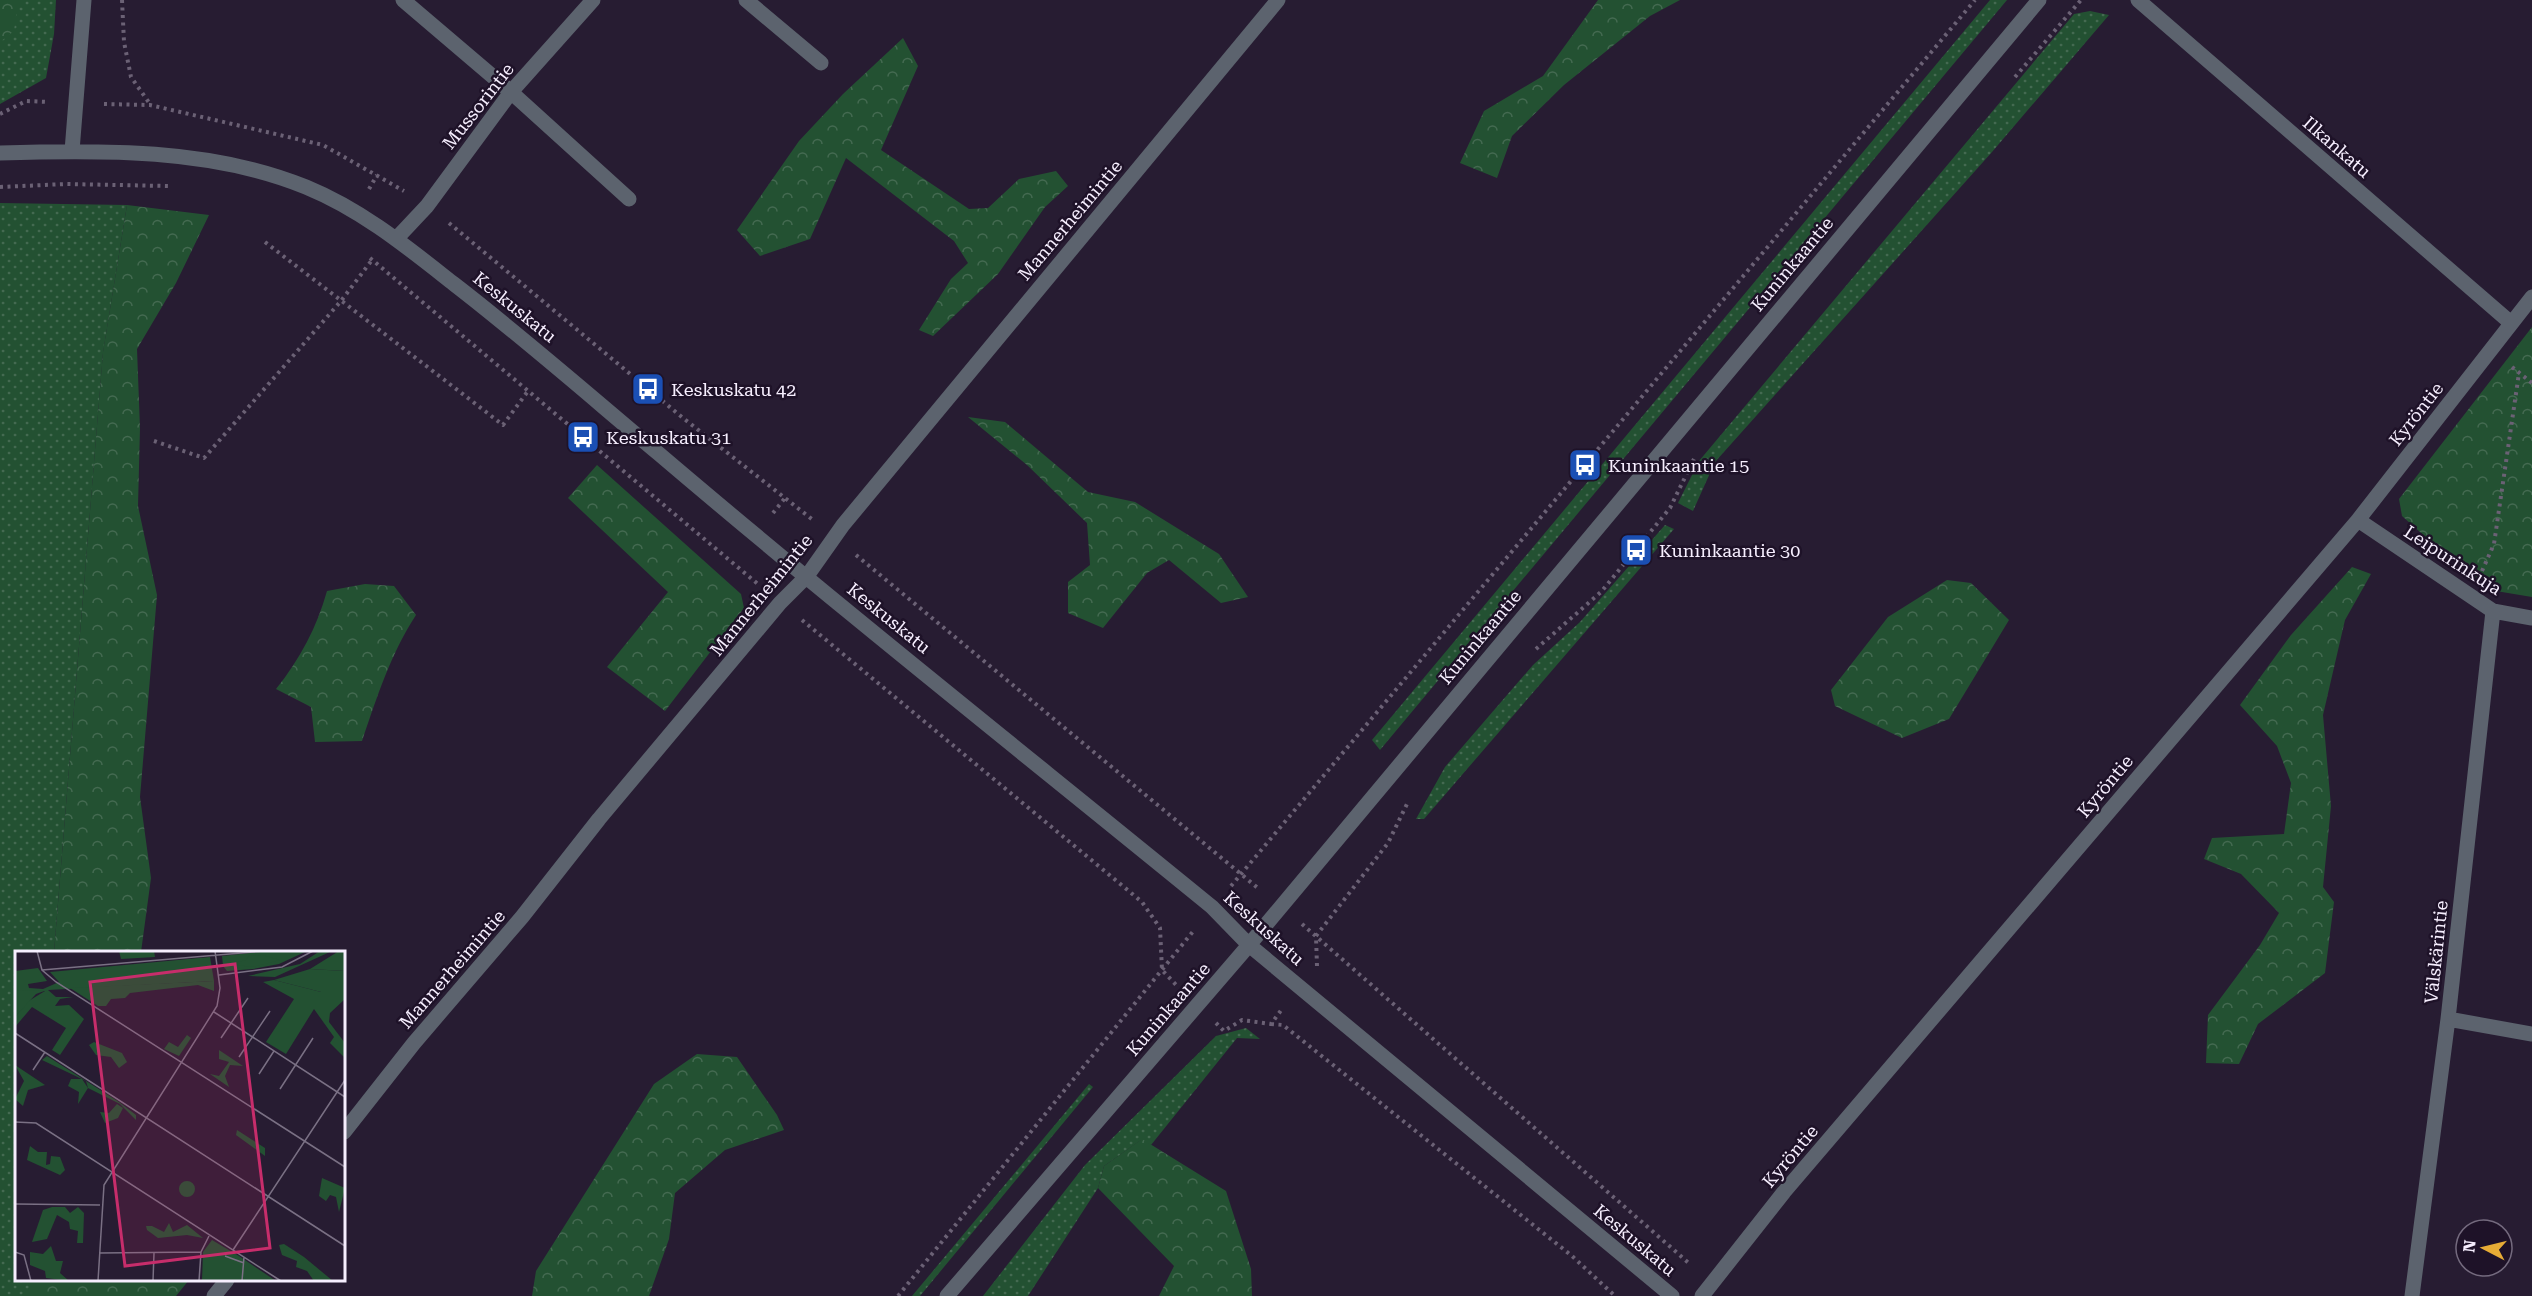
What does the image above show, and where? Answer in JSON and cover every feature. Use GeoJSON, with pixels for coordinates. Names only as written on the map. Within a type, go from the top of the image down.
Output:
{"type":"FeatureCollection","features":[{"type":"Feature","properties":{"kind":"street"},"geometry":{"type":"LineString","coordinates":[[72,151],[84,0]]}},
{"type":"Feature","properties":{"kind":"street"},"geometry":{"type":"LineString","coordinates":[[402,0],[512,92],[630,200]]}},
{"type":"Feature","properties":{"kind":"street","name":"Mussorintie"},"geometry":{"type":"LineString","coordinates":[[396,239],[427,206],[512,92],[593,0]]}},
{"type":"Feature","properties":{"kind":"street"},"geometry":{"type":"LineString","coordinates":[[746,0],[821,63]]}},
{"type":"Feature","properties":{"kind":"street","name":"Mannerheimintie"},"geometry":{"type":"LineString","coordinates":[[345,1131],[414,1043],[522,917],[599,819],[687,717],[780,603],[807,576],[834,536],[1278,0]]}},
{"type":"Feature","properties":{"kind":"street","name":"Kuninkaantie"},"geometry":{"type":"LineString","coordinates":[[947,1296],[1249,945],[2039,0]]}},
{"type":"Feature","properties":{"kind":"street","name":"Ilkankatu"},"geometry":{"type":"LineString","coordinates":[[2138,0],[2511,323]]}},
{"type":"Feature","properties":{"kind":"street","name":"Keskuskatu"},"geometry":{"type":"LineString","coordinates":[[0,153],[72,151],[189,157],[302,185],[350,206],[531,344],[807,576],[1212,908],[1249,945],[1672,1296]]}},
{"type":"Feature","properties":{"kind":"street","name":"Kyröntie"},"geometry":{"type":"LineString","coordinates":[[1702,1296],[1714,1285],[1784,1192],[2358,520],[2532,297]]}},
{"type":"Feature","properties":{"kind":"street","name":"Leipurinkuja"},"geometry":{"type":"LineString","coordinates":[[2358,520],[2493,611],[2532,618]]}},
{"type":"Feature","properties":{"kind":"street","name":"Välskärintie"},"geometry":{"type":"LineString","coordinates":[[2412,1296],[2448,1019],[2493,611]]}},
{"type":"Feature","properties":{"kind":"street"},"geometry":{"type":"LineString","coordinates":[[2448,1019],[2532,1034]]}},
{"type":"Feature","properties":{"kind":"street"},"geometry":{"type":"LineString","coordinates":[[214,1296],[226,1281]]}},
{"type":"Feature","properties":{"kind":"path"},"geometry":{"type":"LineString","coordinates":[[122,0],[124,42],[131,77],[150,105],[323,146],[427,206],[683,418],[834,536],[1241,876],[1281,906],[1714,1285]]}},
{"type":"Feature","properties":{"kind":"path"},"geometry":{"type":"LineString","coordinates":[[898,1296],[1212,908],[1975,0]]}},
{"type":"Feature","properties":{"kind":"path"},"geometry":{"type":"LineString","coordinates":[[2012,81],[2081,0]]}},
{"type":"Feature","properties":{"kind":"path"},"geometry":{"type":"LineString","coordinates":[[0,187],[66,184],[179,187]]}},
{"type":"Feature","properties":{"kind":"path"},"geometry":{"type":"LineString","coordinates":[[265,242],[503,424],[528,391]]}},
{"type":"Feature","properties":{"kind":"path"},"geometry":{"type":"LineString","coordinates":[[364,253],[780,603],[1142,902],[1160,928],[1162,970],[1224,1030],[1242,1020],[1283,1025],[1572,1256],[1615,1296]]}},
{"type":"Feature","properties":{"kind":"path"},"geometry":{"type":"LineString","coordinates":[[153,441],[204,458],[341,301],[372,260]]}},
{"type":"Feature","properties":{"kind":"path"},"geometry":{"type":"LineString","coordinates":[[2472,597],[2494,544],[2519,373]]}},
{"type":"Feature","properties":{"kind":"path"},"geometry":{"type":"LineString","coordinates":[[1528,657],[1601,592],[1670,508],[1695,458]]}},
{"type":"Feature","properties":{"kind":"path"},"geometry":{"type":"LineString","coordinates":[[1270,1024],[1318,966],[1316,936],[1388,843],[1409,800]]}},
{"type":"Feature","properties":{"kind":"green space"},"geometry":{"type":"Polygon","coordinates":[[[0,0],[56,0],[54,34],[46,78],[0,104],[0,0]]]}},
{"type":"Feature","properties":{"kind":"green space"},"geometry":{"type":"Polygon","coordinates":[[[0,0],[18,0],[14,31],[0,42],[0,0]]]}},
{"type":"Feature","properties":{"kind":"green space"},"geometry":{"type":"Polygon","coordinates":[[[1598,0],[1680,0],[1650,16],[1564,85],[1512,136],[1497,178],[1460,163],[1484,111],[1543,76],[1598,0]]]}},
{"type":"Feature","properties":{"kind":"green space"},"geometry":{"type":"Polygon","coordinates":[[[1990,0],[2007,0],[1380,750],[1372,740],[1990,0]]]}},
{"type":"Feature","properties":{"kind":"green space"},"geometry":{"type":"Polygon","coordinates":[[[2090,11],[2109,15],[1992,152],[1715,462],[1693,511],[1678,503],[1699,461],[2074,14],[2090,11]]]}},
{"type":"Feature","properties":{"kind":"green space"},"geometry":{"type":"Polygon","coordinates":[[[903,38],[918,66],[881,150],[969,209],[988,208],[1019,179],[1056,171],[1068,186],[1045,207],[998,274],[933,336],[919,330],[951,279],[968,263],[954,241],[846,158],[810,239],[760,256],[737,230],[799,141],[843,94],[903,38]]]}},
{"type":"Feature","properties":{"kind":"green space"},"geometry":{"type":"Polygon","coordinates":[[[0,203],[127,205],[103,353],[54,951],[15,951],[15,1281],[29,1281],[29,1296],[0,1296],[0,203]]]}},
{"type":"Feature","properties":{"kind":"green space"},"geometry":{"type":"Polygon","coordinates":[[[127,205],[209,215],[176,283],[137,349],[140,428],[138,506],[157,595],[140,797],[151,878],[141,951],[54,951],[103,352],[127,205]]]}},
{"type":"Feature","properties":{"kind":"green space"},"geometry":{"type":"Polygon","coordinates":[[[2532,327],[2532,597],[2490,590],[2402,516],[2399,499],[2532,327]]]}},
{"type":"Feature","properties":{"kind":"green space"},"geometry":{"type":"Polygon","coordinates":[[[968,417],[1005,422],[1088,492],[1135,502],[1219,554],[1248,597],[1221,603],[1169,560],[1147,573],[1103,628],[1068,613],[1068,582],[1090,565],[1087,523],[1027,465],[968,417]]]}},
{"type":"Feature","properties":{"kind":"green space"},"geometry":{"type":"Polygon","coordinates":[[[597,465],[741,594],[744,608],[665,711],[607,667],[668,592],[568,498],[597,465]]]}},
{"type":"Feature","properties":{"kind":"green space"},"geometry":{"type":"Polygon","coordinates":[[[1665,525],[1674,529],[1424,819],[1416,819],[1445,767],[1533,665],[1580,622],[1665,525]]]}},
{"type":"Feature","properties":{"kind":"green space"},"geometry":{"type":"Polygon","coordinates":[[[2352,567],[2371,574],[2345,620],[2323,715],[2331,806],[2323,887],[2334,902],[2325,973],[2258,1024],[2239,1064],[2206,1063],[2208,1015],[2260,945],[2279,913],[2241,874],[2204,859],[2212,838],[2284,834],[2291,783],[2277,746],[2240,705],[2291,635],[2352,567]]]}},
{"type":"Feature","properties":{"kind":"green space"},"geometry":{"type":"Polygon","coordinates":[[[1947,580],[1971,583],[2009,620],[1949,719],[1902,738],[1835,706],[1831,690],[1888,617],[1947,580]]]}},
{"type":"Feature","properties":{"kind":"green space"},"geometry":{"type":"Polygon","coordinates":[[[365,584],[394,586],[416,615],[392,660],[362,741],[315,742],[311,707],[276,689],[307,642],[327,591],[365,584]]]}},
{"type":"Feature","properties":{"kind":"green space"},"geometry":{"type":"Polygon","coordinates":[[[1246,1028],[1260,1039],[1237,1038],[1151,1145],[1141,1140],[1104,1166],[1098,1188],[1028,1296],[983,1296],[1085,1165],[1216,1036],[1246,1028]]]}},
{"type":"Feature","properties":{"kind":"green space"},"geometry":{"type":"Polygon","coordinates":[[[697,1054],[737,1057],[777,1115],[784,1130],[725,1150],[675,1193],[669,1239],[649,1296],[532,1296],[536,1271],[654,1084],[697,1054]]]}},
{"type":"Feature","properties":{"kind":"green space"},"geometry":{"type":"Polygon","coordinates":[[[1089,1084],[1093,1087],[920,1296],[912,1296],[1089,1084]]]}},
{"type":"Feature","properties":{"kind":"green space"},"geometry":{"type":"Polygon","coordinates":[[[1142,1139],[1226,1191],[1251,1269],[1252,1296],[1159,1296],[1174,1266],[1098,1188],[1104,1166],[1142,1139]]]}},
{"type":"Feature","properties":{"kind":"green space"},"geometry":{"type":"Polygon","coordinates":[[[29,1281],[188,1281],[176,1296],[29,1296],[29,1281]]]}},
{"type":"Feature","properties":{"kind":"place","name":"Keskuskatu 42"},"geometry":{"type":"Point","coordinates":[648,389]}},
{"type":"Feature","properties":{"kind":"place","name":"Keskuskatu 31"},"geometry":{"type":"Point","coordinates":[583,437]}},
{"type":"Feature","properties":{"kind":"place","name":"Kuninkaantie 15"},"geometry":{"type":"Point","coordinates":[1585,465]}},
{"type":"Feature","properties":{"kind":"place","name":"Kuninkaantie 30"},"geometry":{"type":"Point","coordinates":[1636,550]}}]}
